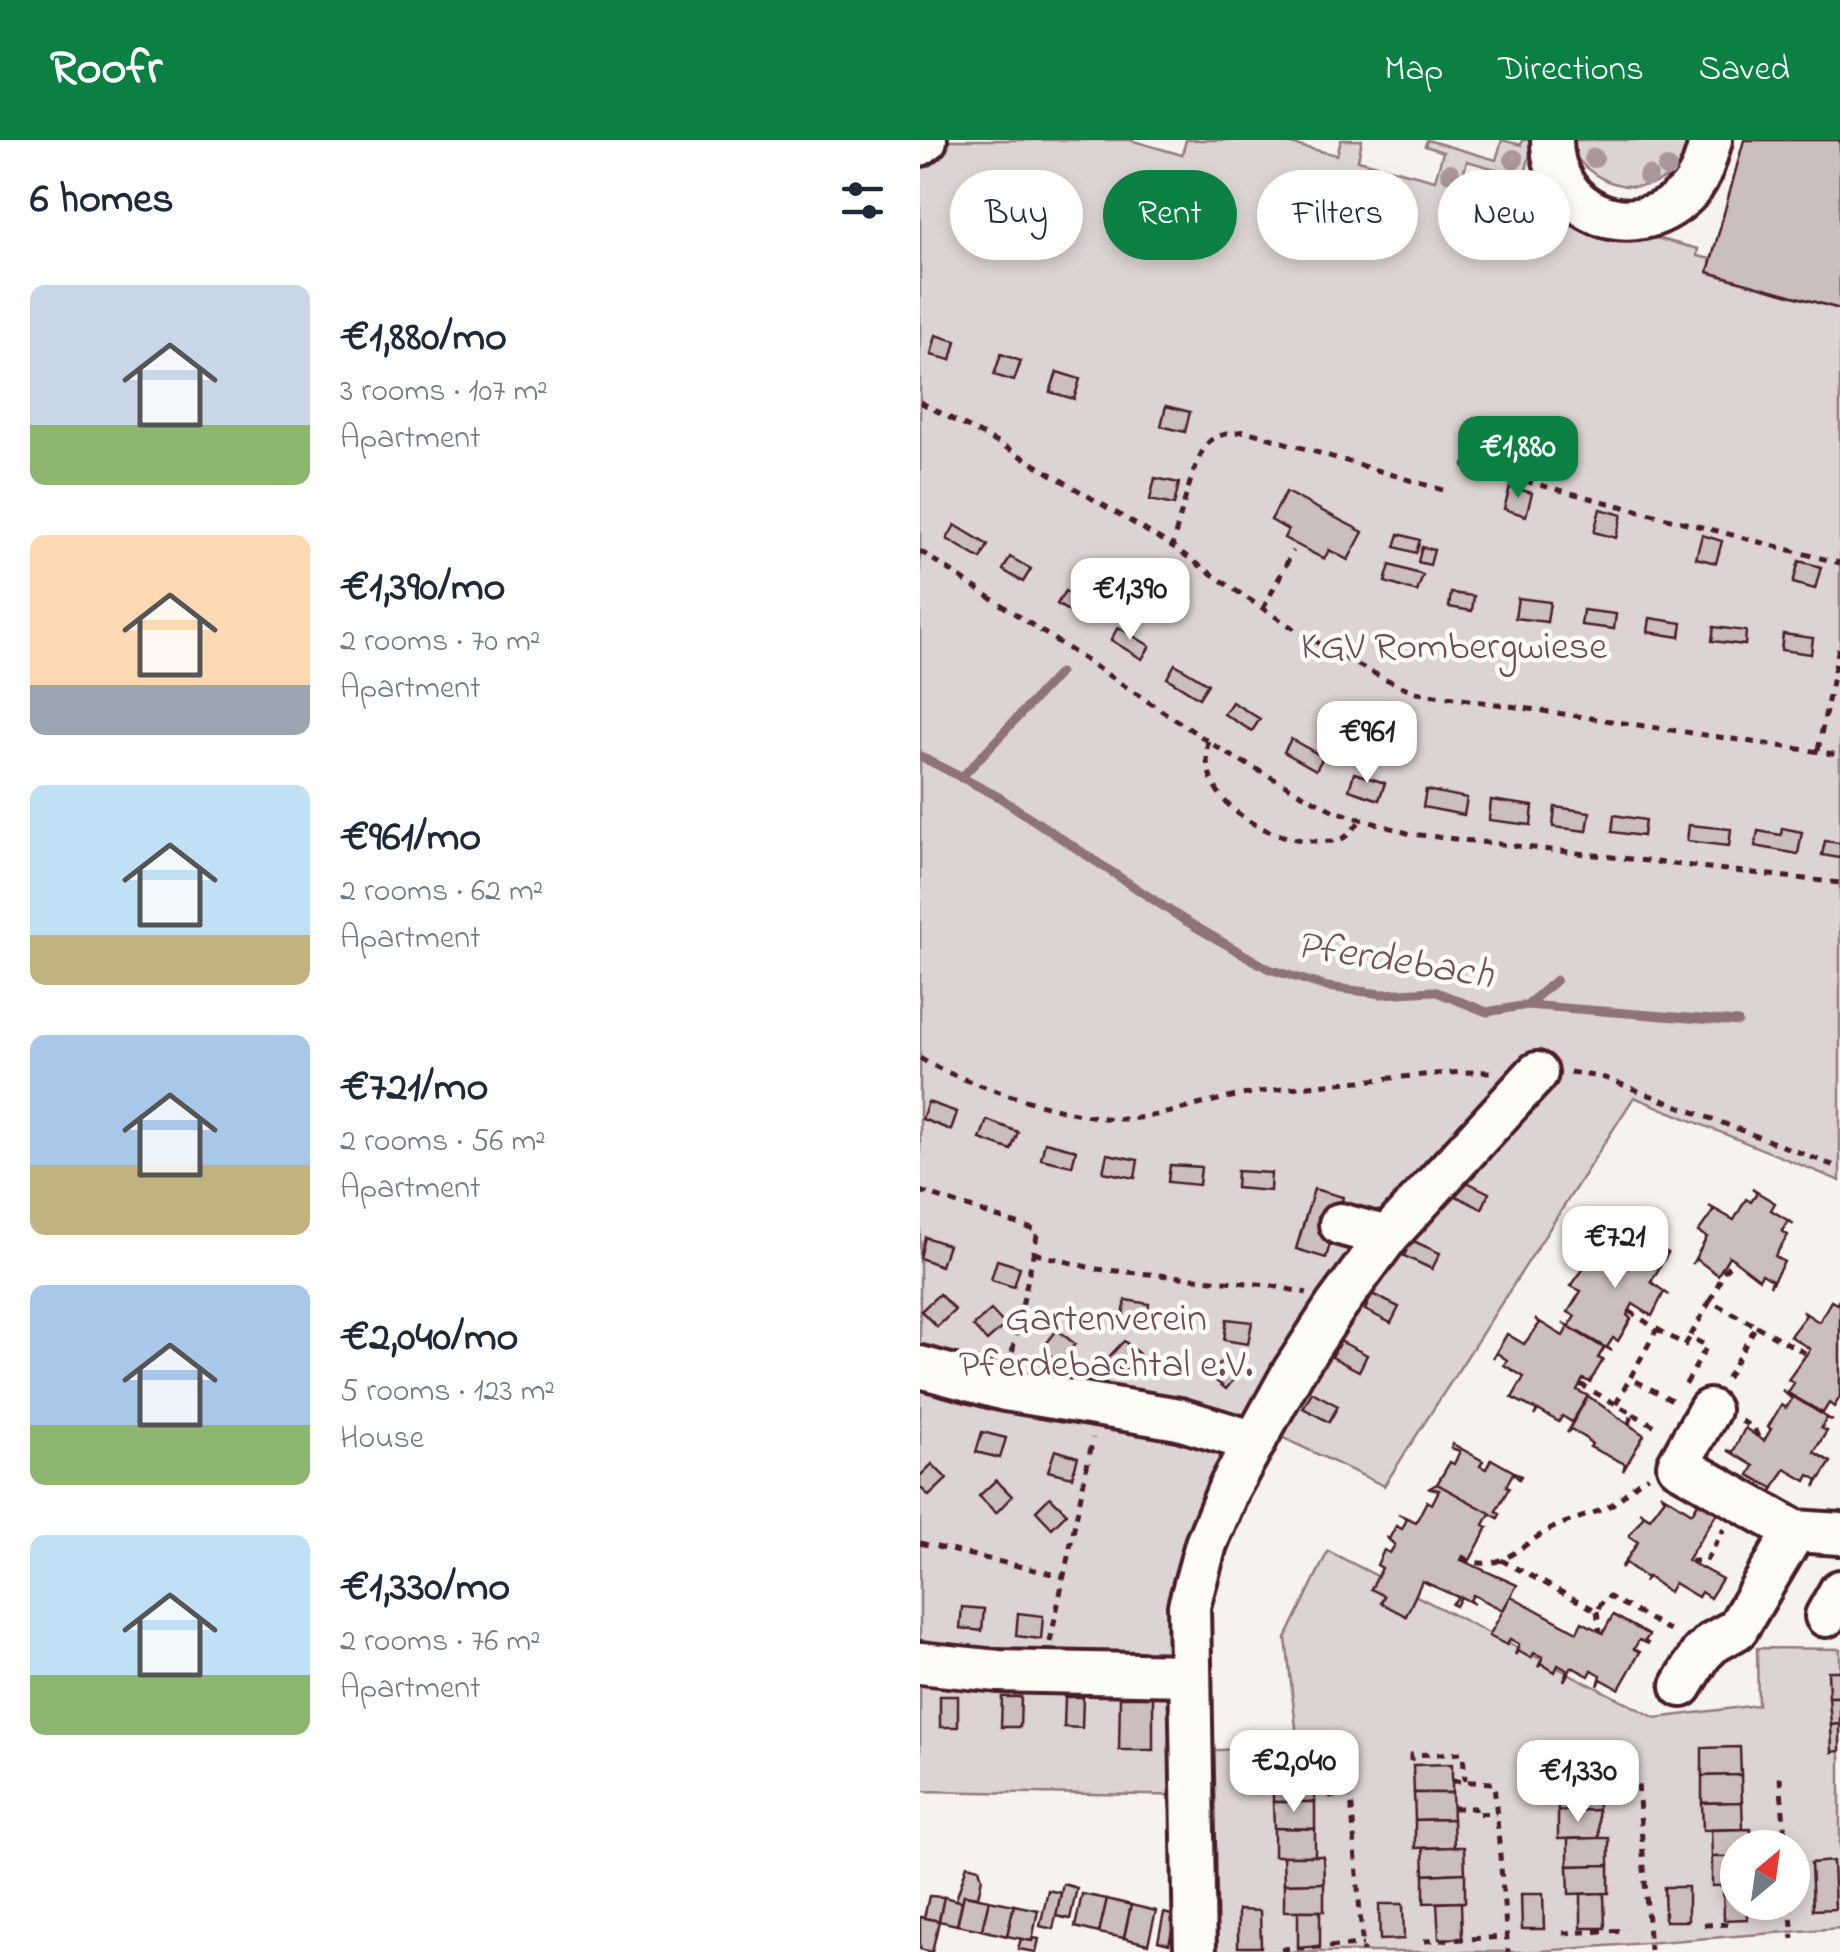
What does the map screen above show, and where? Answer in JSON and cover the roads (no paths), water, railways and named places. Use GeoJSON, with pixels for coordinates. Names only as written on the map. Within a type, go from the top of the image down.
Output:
{"type":"FeatureCollection","features":[{"type":"Feature","properties":{"kind":"lane"},"geometry":{"type":"LineString","coordinates":[[920,145],[926,140]]}},
{"type":"Feature","properties":{"kind":"lane"},"geometry":{"type":"LineString","coordinates":[[1552,140],[1556,170],[1566,190],[1592,212],[1624,220],[1668,209],[1687,194],[1702,172],[1711,140]]}},
{"type":"Feature","properties":{"kind":"lane"},"geometry":{"type":"LineString","coordinates":[[1194,1952],[1189,1606],[1206,1544],[1229,1488],[1293,1372],[1336,1306],[1387,1236],[1537,1072]]}},
{"type":"Feature","properties":{"kind":"lane"},"geometry":{"type":"LineString","coordinates":[[1340,1224],[1387,1236]]}},
{"type":"Feature","properties":{"kind":"lane"},"geometry":{"type":"LineString","coordinates":[[920,1368],[1004,1390],[1179,1418],[1255,1442]]}},
{"type":"Feature","properties":{"kind":"lane"},"geometry":{"type":"LineString","coordinates":[[1709,1410],[1678,1465],[1795,1531],[1840,1534]]}},
{"type":"Feature","properties":{"kind":"lane"},"geometry":{"type":"LineString","coordinates":[[1682,1686],[1706,1649],[1738,1629],[1795,1531]]}},
{"type":"Feature","properties":{"kind":"lane"},"geometry":{"type":"LineString","coordinates":[[920,1664],[1043,1672],[1188,1674]]}},
{"type":"Feature","properties":{"kind":"waterway"},"geometry":{"type":"LineString","coordinates":[[961,778],[1059,673]]}},
{"type":"Feature","properties":{"kind":"waterway","name":"Pferdebach"},"geometry":{"type":"LineString","coordinates":[[920,756],[999,797],[1184,920],[1269,969],[1327,987],[1382,994],[1434,991],[1487,1012],[1527,1005],[1738,1022]]}},
{"type":"Feature","properties":{"kind":"waterway"},"geometry":{"type":"LineString","coordinates":[[1527,1005],[1556,980]]}},
{"type":"Feature","properties":{"kind":"park label","name":"KGV Rombergwiese"},"geometry":{"type":"Point","coordinates":[1454,644]}},
{"type":"Feature","properties":{"kind":"park label","name":"Gartenverein Pferdebachtal e.V."},"geometry":{"type":"Point","coordinates":[1106,1339]}}]}
